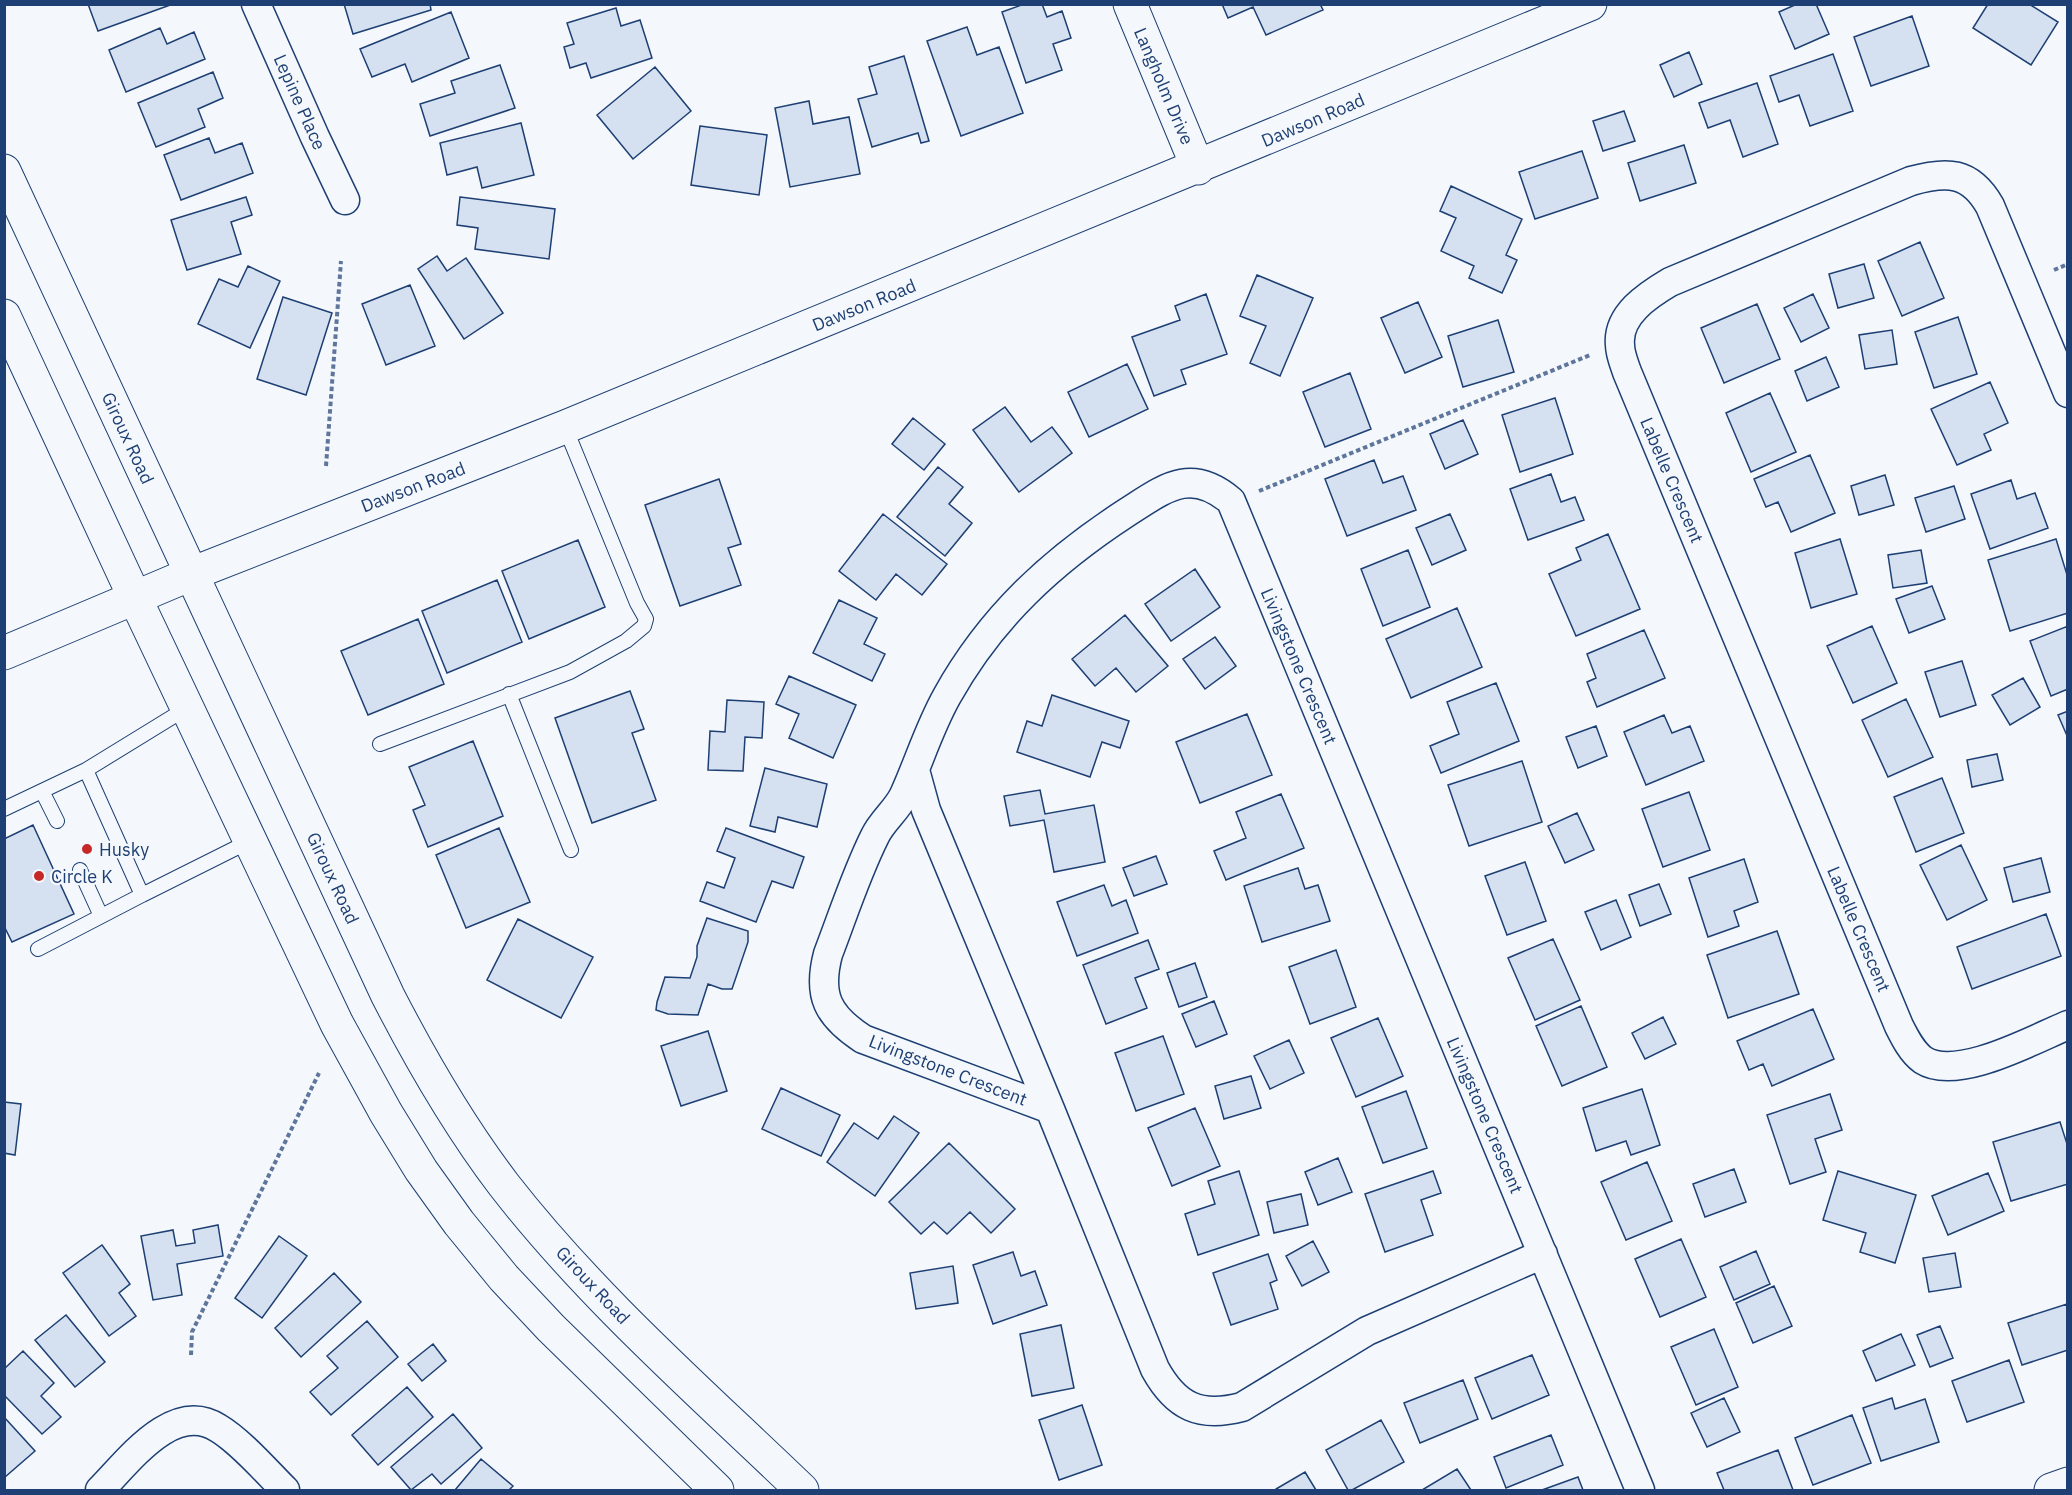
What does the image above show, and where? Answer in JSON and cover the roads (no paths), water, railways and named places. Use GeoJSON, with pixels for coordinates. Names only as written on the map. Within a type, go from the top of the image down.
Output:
{"type":"FeatureCollection","features":[{"type":"Feature","properties":{"kind":"main road","name":"Langholm Drive"},"geometry":{"type":"LineString","coordinates":[[1130,4],[1198,168]]}},
{"type":"Feature","properties":{"kind":"main road","name":"Dawson Road"},"geometry":{"type":"LineString","coordinates":[[4,652],[191,574],[565,427],[1198,168],[1590,4]]}},
{"type":"Feature","properties":{"kind":"main road","name":"Giroux Road"},"geometry":{"type":"LineString","coordinates":[[4,171],[388,996],[415,1048],[476,1147],[547,1237],[627,1322],[802,1491]]}},
{"type":"Feature","properties":{"kind":"main road"},"geometry":{"type":"LineString","coordinates":[[4,316],[337,1024],[386,1113],[440,1197],[497,1269],[543,1320],[717,1491]]}},
{"type":"Feature","properties":{"kind":"main road"},"geometry":{"type":"LineString","coordinates":[[2051,1491],[2067,1484]]}},
{"type":"Feature","properties":{"kind":"street","name":"Lepine Place"},"geometry":{"type":"LineString","coordinates":[[256,4],[345,200]]}},
{"type":"Feature","properties":{"kind":"street","name":"Labelle Crescent"},"geometry":{"type":"LineString","coordinates":[[2067,393],[1990,206],[1983,194],[1970,182],[1946,174],[1911,181],[1670,282],[1635,307],[1626,320],[1619,342],[1636,393],[1890,1005],[1909,1044],[1921,1059],[1933,1065],[1962,1066],[1981,1061],[2067,1025]]}},
{"type":"Feature","properties":{"kind":"street","name":"Livingstone Crescent"},"geometry":{"type":"LineString","coordinates":[[1050,1109],[863,1039],[846,1028],[825,1001],[824,969],[875,835],[902,799],[915,770],[918,756],[946,696],[997,621],[1028,590],[1090,537],[1157,493],[1184,483],[1210,486],[1231,501],[1640,1491]]}},
{"type":"Feature","properties":{"kind":"street","name":"Livingstone Crescent"},"geometry":{"type":"LineString","coordinates":[[915,770],[926,810],[1155,1369],[1163,1384],[1175,1397],[1187,1406],[1200,1411],[1221,1411],[1242,1407],[1375,1326],[1543,1254]]}},
{"type":"Feature","properties":{"kind":"street"},"geometry":{"type":"LineString","coordinates":[[100,1491],[149,1440],[173,1425],[188,1419],[218,1427],[285,1491]]}},
{"type":"Feature","properties":{"kind":"lane"},"geometry":{"type":"LineString","coordinates":[[380,744],[570,672],[626,641],[644,626],[646,619],[637,603],[565,427]]}},
{"type":"Feature","properties":{"kind":"lane"},"geometry":{"type":"LineString","coordinates":[[509,694],[571,850]]}},
{"type":"Feature","properties":{"kind":"lane"},"geometry":{"type":"LineString","coordinates":[[4,809],[86,770],[187,708]]}},
{"type":"Feature","properties":{"kind":"lane"},"geometry":{"type":"LineString","coordinates":[[86,770],[142,895]]}},
{"type":"Feature","properties":{"kind":"lane"},"geometry":{"type":"LineString","coordinates":[[42,791],[57,821]]}},
{"type":"Feature","properties":{"kind":"lane"},"geometry":{"type":"LineString","coordinates":[[38,949],[250,841]]}},
{"type":"Feature","properties":{"kind":"lane"},"geometry":{"type":"LineString","coordinates":[[80,870],[101,916]]}},
{"type":"Feature","properties":{"kind":"place","name":"Husky"},"geometry":{"type":"Point","coordinates":[87,849]}},
{"type":"Feature","properties":{"kind":"place","name":"Circle K"},"geometry":{"type":"Point","coordinates":[39,876]}}]}
